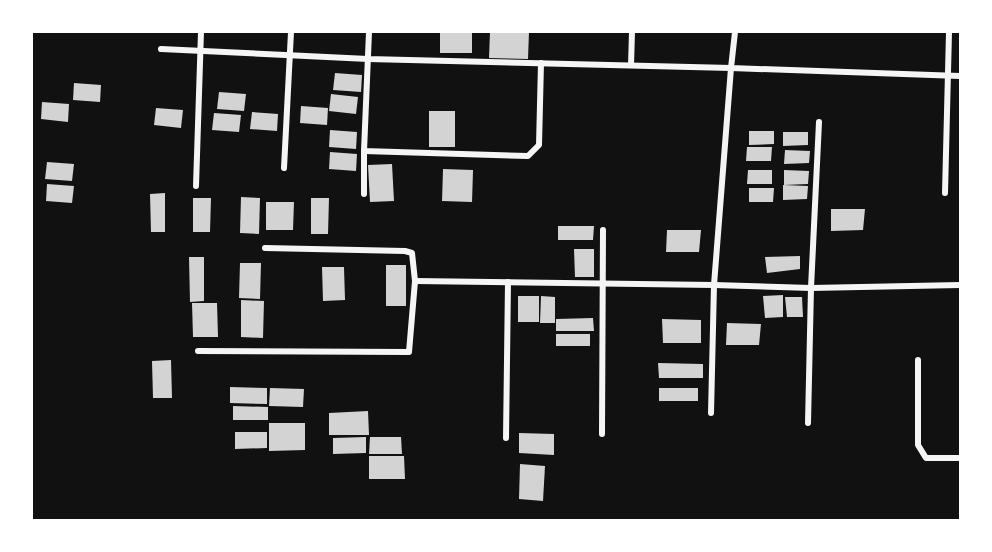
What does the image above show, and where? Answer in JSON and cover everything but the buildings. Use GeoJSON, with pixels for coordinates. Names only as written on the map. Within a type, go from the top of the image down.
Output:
{"type":"FeatureCollection","features":[{"type":"Feature","properties":{"kind":"street"},"geometry":{"type":"LineString","coordinates":[[196,186],[201,32]]}},
{"type":"Feature","properties":{"kind":"street"},"geometry":{"type":"LineString","coordinates":[[284,168],[291,32]]}},
{"type":"Feature","properties":{"kind":"street"},"geometry":{"type":"LineString","coordinates":[[364,194],[369,32]]}},
{"type":"Feature","properties":{"kind":"street"},"geometry":{"type":"LineString","coordinates":[[631,65],[632,32]]}},
{"type":"Feature","properties":{"kind":"street"},"geometry":{"type":"LineString","coordinates":[[711,413],[714,285],[735,32]]}},
{"type":"Feature","properties":{"kind":"street"},"geometry":{"type":"LineString","coordinates":[[945,193],[949,32]]}},
{"type":"Feature","properties":{"kind":"street"},"geometry":{"type":"LineString","coordinates":[[160,49],[368,59],[960,76]]}},
{"type":"Feature","properties":{"kind":"street"},"geometry":{"type":"LineString","coordinates":[[364,151],[528,156],[538,145],[541,63]]}},
{"type":"Feature","properties":{"kind":"street"},"geometry":{"type":"LineString","coordinates":[[808,423],[811,288],[819,122]]}},
{"type":"Feature","properties":{"kind":"street"},"geometry":{"type":"LineString","coordinates":[[602,434],[603,230]]}},
{"type":"Feature","properties":{"kind":"street"},"geometry":{"type":"LineString","coordinates":[[198,351],[409,352],[416,281],[412,254],[405,251],[265,249]]}},
{"type":"Feature","properties":{"kind":"street"},"geometry":{"type":"LineString","coordinates":[[416,281],[811,288],[960,285]]}},
{"type":"Feature","properties":{"kind":"street"},"geometry":{"type":"LineString","coordinates":[[506,438],[508,282]]}},
{"type":"Feature","properties":{"kind":"street"},"geometry":{"type":"LineString","coordinates":[[918,360],[918,445],[926,458],[960,459]]}}]}
